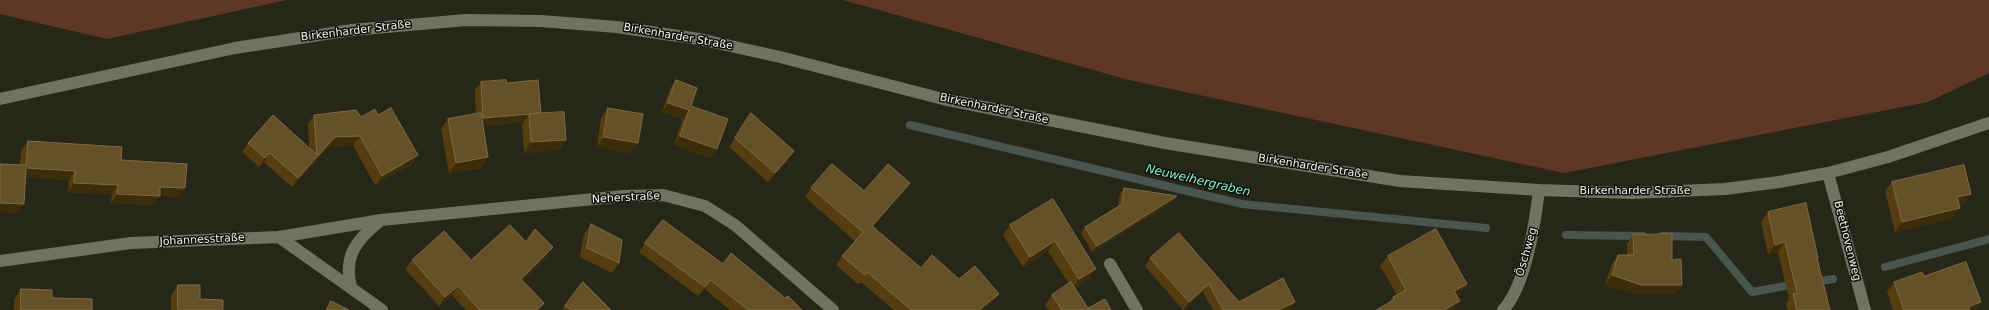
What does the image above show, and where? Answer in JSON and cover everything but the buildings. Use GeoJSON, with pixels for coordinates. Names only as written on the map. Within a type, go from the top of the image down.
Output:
{"type":"FeatureCollection","features":[{"type":"Feature","properties":{"kind":"street","name":"Birkenharder Straße"},"geometry":{"type":"LineString","coordinates":[[0,99],[235,48],[352,30],[466,20],[541,21],[617,27],[699,39],[780,56],[943,99],[1165,144],[1400,180],[1539,190],[1632,193],[1725,189],[1828,173],[1895,154],[1989,123]]}},
{"type":"Feature","properties":{"kind":"street","name":"Beethovenweg"},"geometry":{"type":"LineString","coordinates":[[1828,173],[1864,310]]}},
{"type":"Feature","properties":{"kind":"street","name":"Öschweg"},"geometry":{"type":"LineString","coordinates":[[1510,308],[1521,277],[1535,226],[1539,190]]}},
{"type":"Feature","properties":{"kind":"street","name":"Neherstraße"},"geometry":{"type":"LineString","coordinates":[[279,237],[381,220],[624,196],[663,195],[705,206],[735,225],[832,310]]}},
{"type":"Feature","properties":{"kind":"street"},"geometry":{"type":"LineString","coordinates":[[351,287],[348,275],[353,249],[365,233],[381,220]]}},
{"type":"Feature","properties":{"kind":"street","name":"Johannesstraße"},"geometry":{"type":"LineString","coordinates":[[0,261],[131,243],[279,237]]}},
{"type":"Feature","properties":{"kind":"street"},"geometry":{"type":"LineString","coordinates":[[279,237],[382,310]]}},
{"type":"Feature","properties":{"kind":"street"},"geometry":{"type":"LineString","coordinates":[[1110,264],[1136,310]]}},
{"type":"Feature","properties":{"kind":"shaded area"},"geometry":{"type":"Polygon","coordinates":[[[0,0],[287,0],[107,39],[0,14],[0,0]]]}},
{"type":"Feature","properties":{"kind":"shaded area"},"geometry":{"type":"Polygon","coordinates":[[[843,0],[1989,0],[1989,73],[1928,102],[1564,173],[1129,80],[843,0]]]}},
{"type":"Feature","properties":{"kind":"waterway","name":"Neuweihergraben"},"geometry":{"type":"LineString","coordinates":[[910,125],[1242,204],[1486,228]]}},
{"type":"Feature","properties":{"kind":"waterway","name":"Neuweihergraben"},"geometry":{"type":"LineString","coordinates":[[1566,235],[1643,236]]}},
{"type":"Feature","properties":{"kind":"waterway","name":"Neuweihergraben"},"geometry":{"type":"LineString","coordinates":[[1663,236],[1706,237],[1752,292],[1797,284]]}},
{"type":"Feature","properties":{"kind":"waterway"},"geometry":{"type":"LineString","coordinates":[[1885,267],[1989,239]]}},
{"type":"Feature","properties":{"kind":"waterway"},"geometry":{"type":"LineString","coordinates":[[1813,282],[1833,279]]}}]}
